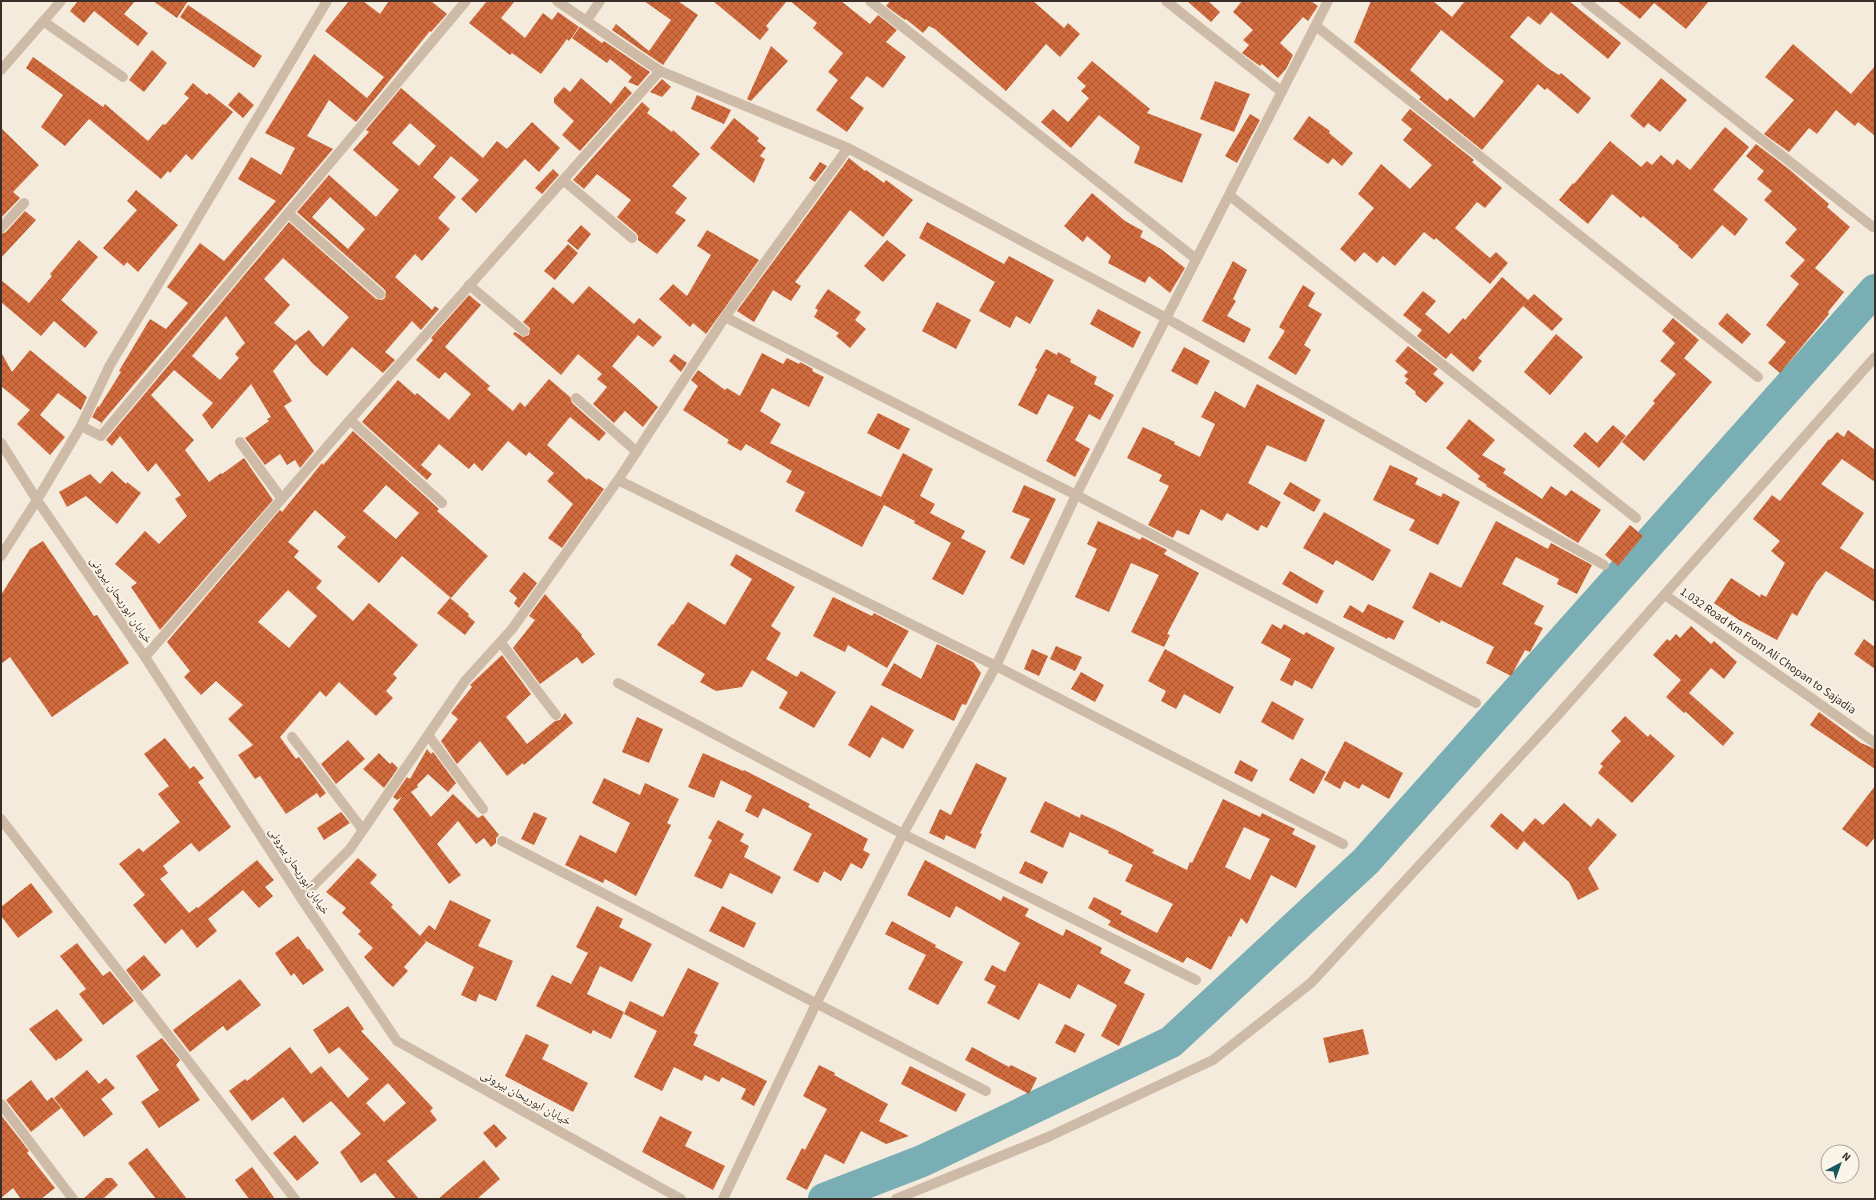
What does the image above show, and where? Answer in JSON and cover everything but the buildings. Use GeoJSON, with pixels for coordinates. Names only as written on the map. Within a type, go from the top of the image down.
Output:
{"type":"FeatureCollection","features":[{"type":"Feature","properties":{"kind":"street"},"geometry":{"type":"LineString","coordinates":[[1,70],[61,1]]}},
{"type":"Feature","properties":{"kind":"street"},"geometry":{"type":"LineString","coordinates":[[1,556],[37,500],[81,426],[110,365],[327,1]]}},
{"type":"Feature","properties":{"kind":"street"},"geometry":{"type":"LineString","coordinates":[[81,426],[101,436],[466,1]]}},
{"type":"Feature","properties":{"kind":"street"},"geometry":{"type":"LineString","coordinates":[[557,1],[660,71],[848,148],[1166,318],[1604,565]]}},
{"type":"Feature","properties":{"kind":"street"},"geometry":{"type":"LineString","coordinates":[[587,20],[600,1]]}},
{"type":"Feature","properties":{"kind":"street"},"geometry":{"type":"LineString","coordinates":[[870,1],[1196,259]]}},
{"type":"Feature","properties":{"kind":"street"},"geometry":{"type":"LineString","coordinates":[[1166,1],[1282,92]]}},
{"type":"Feature","properties":{"kind":"street"},"geometry":{"type":"LineString","coordinates":[[724,1199],[816,1004],[903,834],[996,666],[1076,495],[1328,1]]}},
{"type":"Feature","properties":{"kind":"street"},"geometry":{"type":"LineString","coordinates":[[1585,1],[1873,226]]}},
{"type":"Feature","properties":{"kind":"street"},"geometry":{"type":"LineString","coordinates":[[43,21],[123,77]]}},
{"type":"Feature","properties":{"kind":"street"},"geometry":{"type":"LineString","coordinates":[[1316,26],[1758,377]]}},
{"type":"Feature","properties":{"kind":"street"},"geometry":{"type":"LineString","coordinates":[[145,657],[350,420],[660,71]]}},
{"type":"Feature","properties":{"kind":"street"},"geometry":{"type":"LineString","coordinates":[[301,898],[350,849],[465,682],[501,643],[618,480],[726,317],[848,148]]}},
{"type":"Feature","properties":{"kind":"street"},"geometry":{"type":"LineString","coordinates":[[563,180],[632,238]]}},
{"type":"Feature","properties":{"kind":"street"},"geometry":{"type":"LineString","coordinates":[[1229,195],[1636,518]]}},
{"type":"Feature","properties":{"kind":"street"},"geometry":{"type":"LineString","coordinates":[[1,228],[24,203]]}},
{"type":"Feature","properties":{"kind":"street"},"geometry":{"type":"LineString","coordinates":[[288,213],[380,294]]}},
{"type":"Feature","properties":{"kind":"street"},"geometry":{"type":"LineString","coordinates":[[470,285],[524,332]]}},
{"type":"Feature","properties":{"kind":"street"},"geometry":{"type":"LineString","coordinates":[[726,317],[1076,495],[1476,703]]}},
{"type":"Feature","properties":{"kind":"street"},"geometry":{"type":"LineString","coordinates":[[896,1199],[1048,1137],[1212,1060],[1305,988],[1557,716],[1875,357]]}},
{"type":"Feature","properties":{"kind":"street"},"geometry":{"type":"LineString","coordinates":[[576,398],[637,452]]}},
{"type":"Feature","properties":{"kind":"street"},"geometry":{"type":"LineString","coordinates":[[350,420],[442,503]]}},
{"type":"Feature","properties":{"kind":"street"},"geometry":{"type":"LineString","coordinates":[[240,442],[282,499]]}},
{"type":"Feature","properties":{"kind":"street","name":"خیابان ابوریحان بیرونی"},"geometry":{"type":"LineString","coordinates":[[1,443],[37,500],[145,657],[301,898],[397,1041],[681,1199]]}},
{"type":"Feature","properties":{"kind":"street"},"geometry":{"type":"LineString","coordinates":[[618,480],[996,666],[1343,844]]}},
{"type":"Feature","properties":{"kind":"street","name":"1.032 Road Km From Ali Chopan to Sajadia"},"geometry":{"type":"LineString","coordinates":[[1665,595],[1875,743]]}},
{"type":"Feature","properties":{"kind":"street"},"geometry":{"type":"LineString","coordinates":[[501,643],[556,715]]}},
{"type":"Feature","properties":{"kind":"street"},"geometry":{"type":"LineString","coordinates":[[618,683],[903,834],[1196,980]]}},
{"type":"Feature","properties":{"kind":"street"},"geometry":{"type":"LineString","coordinates":[[428,735],[483,809]]}},
{"type":"Feature","properties":{"kind":"street"},"geometry":{"type":"LineString","coordinates":[[292,737],[363,830]]}},
{"type":"Feature","properties":{"kind":"street"},"geometry":{"type":"LineString","coordinates":[[1,819],[295,1199]]}},
{"type":"Feature","properties":{"kind":"street"},"geometry":{"type":"LineString","coordinates":[[502,841],[816,1004],[986,1090]]}},
{"type":"Feature","properties":{"kind":"street"},"geometry":{"type":"LineString","coordinates":[[1,1104],[73,1199]]}},
{"type":"Feature","properties":{"kind":"waterway"},"geometry":{"type":"LineString","coordinates":[[824,1199],[922,1161],[1171,1042],[1366,861],[1875,290]]}}]}
